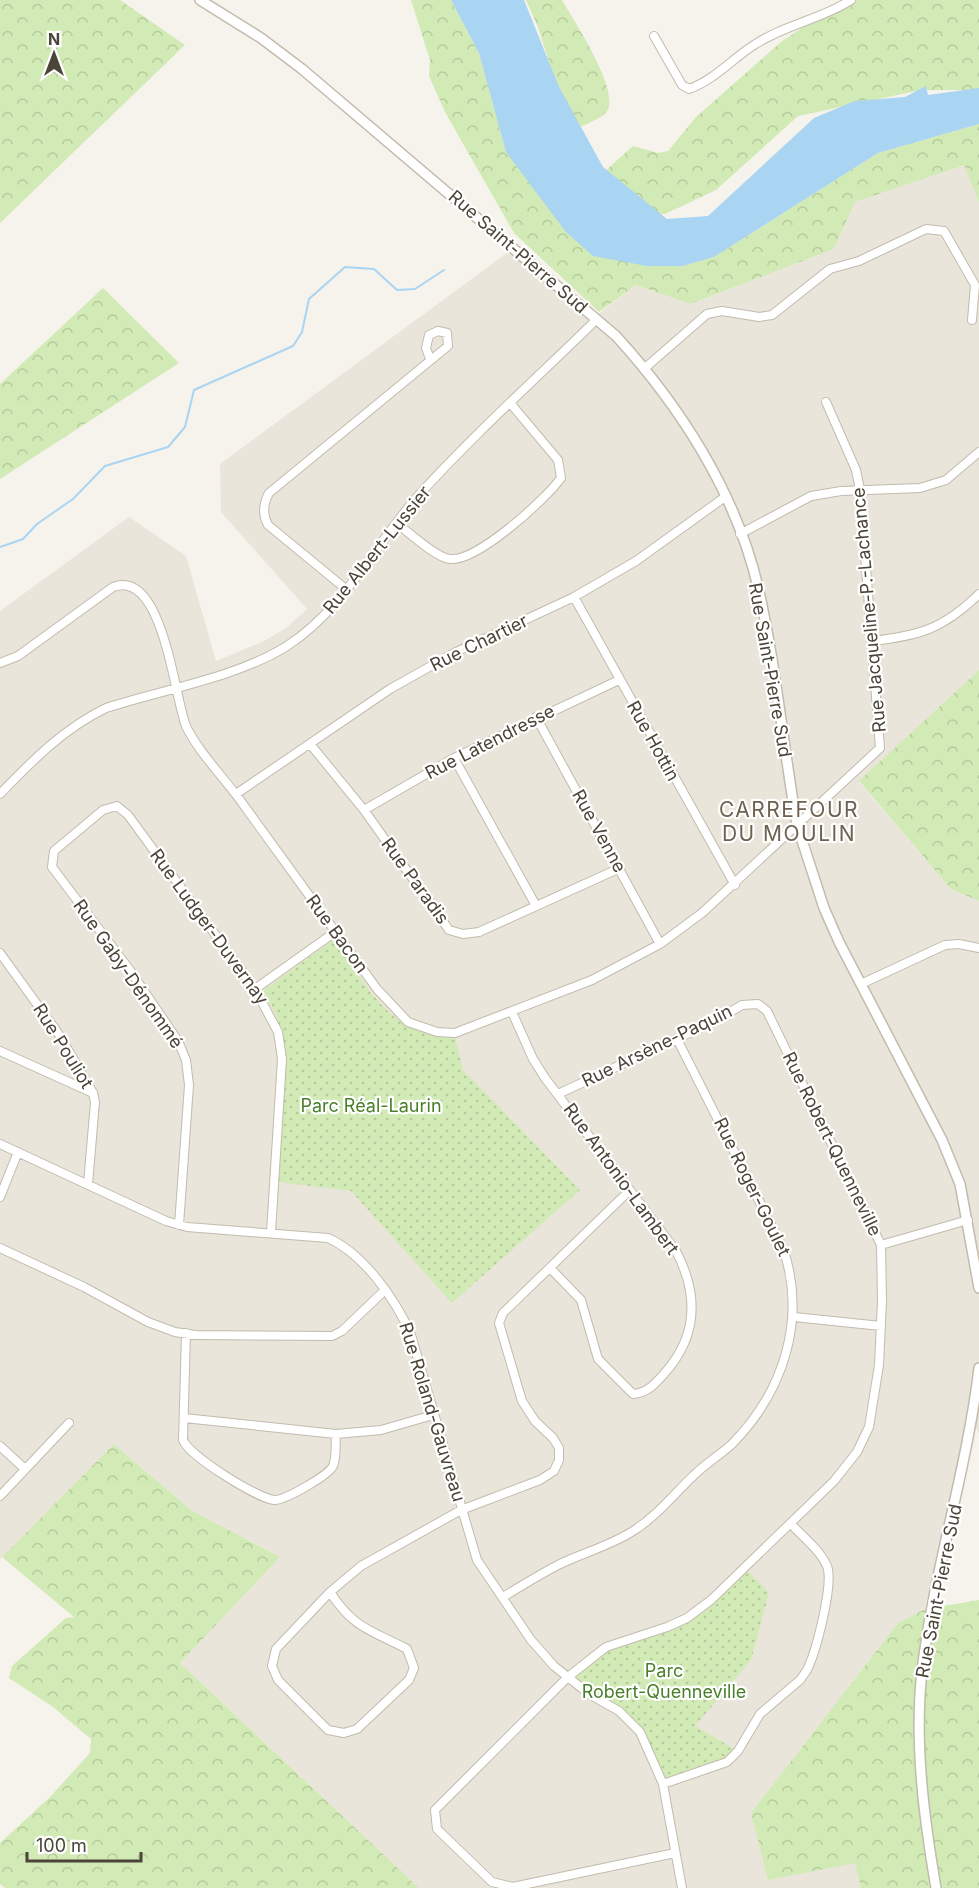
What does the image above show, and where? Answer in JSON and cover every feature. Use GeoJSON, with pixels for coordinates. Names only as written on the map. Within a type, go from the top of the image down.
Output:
{"type":"FeatureCollection","features":[{"type":"Feature","properties":{"kind":"street","name":"Rue Saint-Pierre Sud"},"geometry":{"type":"LineString","coordinates":[[200,0],[261,38],[302,69],[596,320],[645,368],[707,458],[740,534],[759,596],[797,825],[824,908],[942,1140],[960,1184],[979,1288]]}},
{"type":"Feature","properties":{"kind":"street"},"geometry":{"type":"LineString","coordinates":[[654,36],[682,85],[689,89],[702,84],[754,45],[786,27],[851,0]]}},
{"type":"Feature","properties":{"kind":"street"},"geometry":{"type":"LineString","coordinates":[[645,368],[707,314],[722,311],[759,317],[772,315],[830,270],[859,261],[926,229],[944,231],[967,268],[975,285],[972,320]]}},
{"type":"Feature","properties":{"kind":"street","name":"Rue Albert-Lussier"},"geometry":{"type":"LineString","coordinates":[[0,794],[41,752],[87,717],[106,708],[243,667],[286,647],[318,622],[347,590],[419,495],[596,320]]}},
{"type":"Feature","properties":{"kind":"street"},"geometry":{"type":"LineString","coordinates":[[347,590],[268,525],[265,519],[265,501],[269,493],[430,358]]}},
{"type":"Feature","properties":{"kind":"street","name":"Rue Jacqueline-P.-Lachance"},"geometry":{"type":"LineString","coordinates":[[797,825],[880,748],[860,490],[856,470],[826,402]]}},
{"type":"Feature","properties":{"kind":"street"},"geometry":{"type":"LineString","coordinates":[[396,523],[441,556],[456,559],[483,546],[552,490],[561,478],[558,460],[511,404]]}},
{"type":"Feature","properties":{"kind":"street"},"geometry":{"type":"LineString","coordinates":[[740,534],[811,496],[860,490],[920,488],[946,480],[979,452]]}},
{"type":"Feature","properties":{"kind":"street","name":"Rue Chartier"},"geometry":{"type":"LineString","coordinates":[[236,794],[390,689],[454,653],[574,597],[636,561],[725,496]]}},
{"type":"Feature","properties":{"kind":"street","name":"Rue Bacon"},"geometry":{"type":"LineString","coordinates":[[0,663],[18,656],[114,587],[124,583],[134,585],[151,605],[162,633],[189,732],[390,1005],[408,1022],[437,1032],[455,1033],[512,1012],[592,980],[660,944],[735,885],[797,825]]}},
{"type":"Feature","properties":{"kind":"street"},"geometry":{"type":"LineString","coordinates":[[871,641],[923,633],[964,609],[979,594]]}},
{"type":"Feature","properties":{"kind":"street","name":"Rue Hottin"},"geometry":{"type":"LineString","coordinates":[[574,597],[618,680],[735,885]]}},
{"type":"Feature","properties":{"kind":"street","name":"Rue Latendresse"},"geometry":{"type":"LineString","coordinates":[[364,810],[454,758],[536,717],[618,680]]}},
{"type":"Feature","properties":{"kind":"street","name":"Rue Venne"},"geometry":{"type":"LineString","coordinates":[[536,717],[660,944]]}},
{"type":"Feature","properties":{"kind":"street","name":"Rue Paradis"},"geometry":{"type":"LineString","coordinates":[[310,744],[364,810],[449,930],[456,933],[479,932],[536,904],[620,868]]}},
{"type":"Feature","properties":{"kind":"street"},"geometry":{"type":"LineString","coordinates":[[454,758],[536,904]]}},
{"type":"Feature","properties":{"kind":"street","name":"Rue Gaby-Dénommé"},"geometry":{"type":"LineString","coordinates":[[122,809],[111,806],[94,816],[54,851],[52,867],[129,969],[178,1041],[186,1060],[189,1085],[179,1225]]}},
{"type":"Feature","properties":{"kind":"street","name":"Rue Ludger-Duvernay"},"geometry":{"type":"LineString","coordinates":[[122,809],[255,989],[273,1019],[281,1052],[271,1232]]}},
{"type":"Feature","properties":{"kind":"street"},"geometry":{"type":"LineString","coordinates":[[255,989],[335,932]]}},
{"type":"Feature","properties":{"kind":"street"},"geometry":{"type":"LineString","coordinates":[[861,984],[945,945],[959,944],[979,948]]}},
{"type":"Feature","properties":{"kind":"street","name":"Rue Pouliot"},"geometry":{"type":"LineString","coordinates":[[0,953],[60,1035],[93,1093],[95,1102],[88,1185]]}},
{"type":"Feature","properties":{"kind":"street","name":"Rue Arsène-Paquin"},"geometry":{"type":"LineString","coordinates":[[558,1094],[677,1039],[742,1005],[758,1004]]}},
{"type":"Feature","properties":{"kind":"street","name":"Rue Robert-Quenneville"},"geometry":{"type":"LineString","coordinates":[[675,1853],[513,1887],[501,1886],[492,1882],[437,1829],[435,1810],[568,1677],[606,1647],[667,1627],[687,1618],[711,1600],[834,1482],[857,1452],[869,1427],[876,1396],[881,1326],[881,1245],[767,1011],[758,1004]]}},
{"type":"Feature","properties":{"kind":"street","name":"Rue Antonio-Lambert"},"geometry":{"type":"LineString","coordinates":[[512,1012],[533,1059],[676,1251],[685,1268],[693,1305],[691,1326],[685,1345],[676,1361],[646,1391],[633,1394],[598,1359],[581,1300],[551,1269]]}},
{"type":"Feature","properties":{"kind":"street","name":"Rue Roger-Goulet"},"geometry":{"type":"LineString","coordinates":[[503,1597],[558,1566],[632,1532],[664,1508],[694,1475],[731,1445],[756,1417],[775,1384],[789,1347],[794,1317],[789,1265],[777,1233],[677,1039]]}},
{"type":"Feature","properties":{"kind":"street"},"geometry":{"type":"LineString","coordinates":[[0,1051],[93,1093]]}},
{"type":"Feature","properties":{"kind":"street","name":"Rue Roland-Gauvreau"},"geometry":{"type":"LineString","coordinates":[[0,1144],[179,1225],[314,1235],[340,1243],[385,1290],[400,1308],[411,1335],[477,1560],[531,1640],[568,1677],[589,1694],[620,1711],[633,1723],[647,1744],[663,1784],[682,1888]]}},
{"type":"Feature","properties":{"kind":"street"},"geometry":{"type":"LineString","coordinates":[[0,1197],[18,1152]]}},
{"type":"Feature","properties":{"kind":"street"},"geometry":{"type":"LineString","coordinates":[[330,1592],[340,1607],[362,1629],[407,1649],[414,1668],[409,1680],[366,1721],[357,1729],[344,1733],[328,1730],[278,1680],[273,1666],[276,1649],[330,1592],[361,1566],[461,1510],[548,1476],[557,1465],[559,1448],[553,1437],[535,1421],[522,1401],[499,1328],[503,1313],[630,1190]]}},
{"type":"Feature","properties":{"kind":"street"},"geometry":{"type":"LineString","coordinates":[[881,1245],[968,1220]]}},
{"type":"Feature","properties":{"kind":"street"},"geometry":{"type":"LineString","coordinates":[[0,1248],[84,1287],[148,1322],[175,1332],[266,1337],[332,1336],[342,1331],[385,1290]]}},
{"type":"Feature","properties":{"kind":"street"},"geometry":{"type":"LineString","coordinates":[[794,1317],[881,1326]]}},
{"type":"Feature","properties":{"kind":"street"},"geometry":{"type":"LineString","coordinates":[[186,1333],[183,1440],[189,1451],[234,1481],[275,1500],[288,1497],[330,1471],[334,1463],[336,1434]]}},
{"type":"Feature","properties":{"kind":"street","name":"Rue Saint-Pierre Sud"},"geometry":{"type":"LineString","coordinates":[[936,1888],[922,1786],[922,1672],[931,1613],[967,1453],[979,1368]]}},
{"type":"Feature","properties":{"kind":"street"},"geometry":{"type":"LineString","coordinates":[[184,1418],[336,1434],[381,1430],[433,1415]]}},
{"type":"Feature","properties":{"kind":"street"},"geometry":{"type":"LineString","coordinates":[[0,1496],[69,1423]]}},
{"type":"Feature","properties":{"kind":"street"},"geometry":{"type":"LineString","coordinates":[[0,1446],[25,1469]]}},
{"type":"Feature","properties":{"kind":"street"},"geometry":{"type":"LineString","coordinates":[[663,1784],[728,1762],[768,1706],[800,1680],[807,1670],[828,1585],[828,1570],[822,1557],[791,1524]]}},
{"type":"Feature","properties":{"kind":"shaded area"},"geometry":{"type":"Polygon","coordinates":[[[965,164],[979,202],[979,670],[859,782],[951,889],[979,901],[979,1434],[970,1415],[925,1609],[898,1623],[751,1813],[856,1862],[861,1888],[419,1888],[180,1663],[280,1557],[191,1510],[114,1444],[0,1559],[0,611],[129,517],[186,556],[216,661],[262,642],[286,628],[307,609],[221,512],[220,464],[511,250],[589,321],[636,285],[690,304],[834,249],[855,202],[965,164]]]}},
{"type":"Feature","properties":{"kind":"green space"},"geometry":{"type":"Polygon","coordinates":[[[0,0],[120,0],[185,45],[0,223],[0,0]]]}},
{"type":"Feature","properties":{"kind":"green space"},"geometry":{"type":"Polygon","coordinates":[[[411,0],[451,0],[479,53],[506,152],[647,266],[682,266],[714,257],[878,153],[979,124],[979,202],[964,165],[855,202],[834,249],[690,304],[636,285],[599,312],[514,233],[445,112],[429,76],[430,60],[411,0]]]}},
{"type":"Feature","properties":{"kind":"green space"},"geometry":{"type":"Polygon","coordinates":[[[526,0],[562,0],[592,52],[606,83],[609,107],[601,117],[579,128],[555,81],[538,27],[526,0]]]}},
{"type":"Feature","properties":{"kind":"green space"},"geometry":{"type":"Polygon","coordinates":[[[845,0],[979,0],[979,90],[921,90],[798,116],[716,190],[665,214],[645,215],[604,172],[633,146],[658,153],[668,151],[696,117],[782,41],[845,0]]]}},
{"type":"Feature","properties":{"kind":"green space"},"geometry":{"type":"Polygon","coordinates":[[[103,288],[179,363],[0,479],[0,384],[103,288]]]}},
{"type":"Feature","properties":{"kind":"green space"},"geometry":{"type":"Polygon","coordinates":[[[979,670],[979,901],[951,889],[859,781],[979,670]]]}},
{"type":"Feature","properties":{"kind":"green space","name":"Parc Réal-Laurin"},"geometry":{"type":"Polygon","coordinates":[[[334,939],[370,991],[397,1019],[433,1035],[455,1037],[463,1070],[580,1190],[452,1303],[351,1191],[278,1182],[285,1044],[275,1012],[263,991],[334,939]]]}},
{"type":"Feature","properties":{"kind":"green space"},"geometry":{"type":"Polygon","coordinates":[[[114,1444],[191,1510],[280,1557],[180,1663],[419,1888],[5,1888],[0,1884],[0,1843],[50,1797],[90,1753],[91,1739],[53,1707],[9,1678],[12,1666],[66,1618],[74,1617],[2,1557],[114,1444]]]}},
{"type":"Feature","properties":{"kind":"green space","name":"Parc Robert-Quenneville"},"geometry":{"type":"Polygon","coordinates":[[[745,1568],[769,1593],[751,1660],[695,1726],[738,1751],[727,1762],[663,1784],[633,1723],[568,1677],[606,1647],[687,1618],[745,1568]]]}},
{"type":"Feature","properties":{"kind":"green space"},"geometry":{"type":"Polygon","coordinates":[[[979,1600],[979,1888],[861,1888],[855,1863],[768,1880],[751,1813],[898,1623],[925,1609],[979,1600]]]}},
{"type":"Feature","properties":{"kind":"water"},"geometry":{"type":"Polygon","coordinates":[[[451,0],[524,0],[559,87],[603,167],[667,219],[708,216],[814,118],[855,101],[905,97],[926,86],[928,95],[979,88],[979,124],[878,153],[714,257],[682,266],[647,266],[593,256],[566,232],[506,152],[479,53],[451,0]]]}},
{"type":"Feature","properties":{"kind":"waterway"},"geometry":{"type":"LineString","coordinates":[[0,547],[23,539],[37,524],[73,499],[105,466],[168,447],[185,427],[194,390],[293,346],[302,332],[309,299],[345,267],[374,269],[397,290],[415,289],[444,270]]}},
{"type":"Feature","properties":{"kind":"district","name":"CARREFOUR DU MOULIN"},"geometry":{"type":"Point","coordinates":[789,822]}}]}
